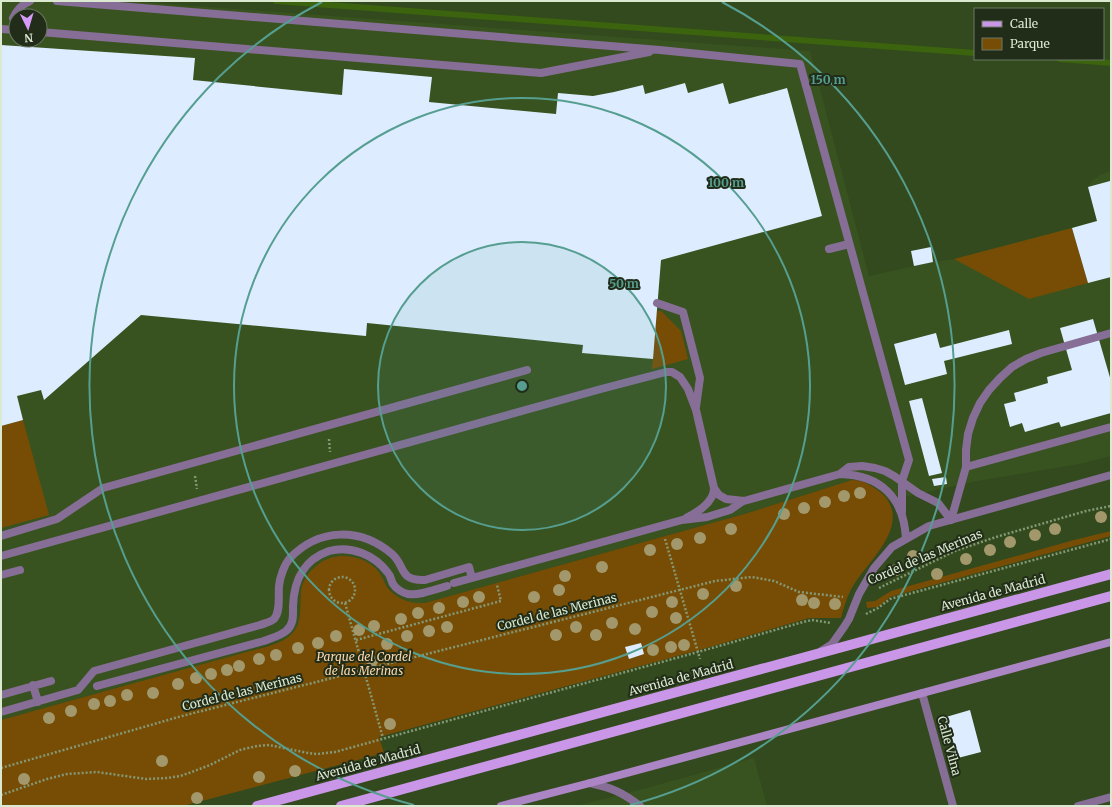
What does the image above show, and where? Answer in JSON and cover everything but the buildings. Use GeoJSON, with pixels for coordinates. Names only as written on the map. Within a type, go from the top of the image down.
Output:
{"type":"FeatureCollection","features":[{"type":"Feature","properties":{"kind":"main road","name":"Avenida de Madrid"},"geometry":{"type":"LineString","coordinates":[[257,806],[1111,574]]}},
{"type":"Feature","properties":{"kind":"main road"},"geometry":{"type":"LineString","coordinates":[[341,806],[1111,596]]}},
{"type":"Feature","properties":{"kind":"main road"},"geometry":{"type":"LineString","coordinates":[[501,806],[1111,642]]}},
{"type":"Feature","properties":{"kind":"street"},"geometry":{"type":"LineString","coordinates":[[19,8],[30,1]]}},
{"type":"Feature","properties":{"kind":"street"},"geometry":{"type":"LineString","coordinates":[[56,1],[660,50],[800,64],[909,460],[902,481],[902,512],[906,526],[906,539]]}},
{"type":"Feature","properties":{"kind":"street"},"geometry":{"type":"LineString","coordinates":[[48,33],[541,72],[660,50]]}},
{"type":"Feature","properties":{"kind":"street"},"geometry":{"type":"LineString","coordinates":[[829,249],[849,244]]}},
{"type":"Feature","properties":{"kind":"street"},"geometry":{"type":"LineString","coordinates":[[657,302],[683,312],[700,378],[696,410]]}},
{"type":"Feature","properties":{"kind":"street"},"geometry":{"type":"LineString","coordinates":[[951,520],[966,467],[968,434],[973,418],[986,394],[1000,378],[1017,364],[1026,359],[1041,353],[1111,333]]}},
{"type":"Feature","properties":{"kind":"street"},"geometry":{"type":"LineString","coordinates":[[1,536],[58,519],[103,488],[527,370]]}},
{"type":"Feature","properties":{"kind":"street"},"geometry":{"type":"LineString","coordinates":[[1,556],[664,372],[672,372],[676,374],[684,382],[688,389],[696,410],[714,488],[718,495],[726,499],[744,501]]}},
{"type":"Feature","properties":{"kind":"street"},"geometry":{"type":"LineString","coordinates":[[966,467],[1111,427]]}},
{"type":"Feature","properties":{"kind":"street"},"geometry":{"type":"LineString","coordinates":[[840,474],[849,467],[862,466],[885,471],[918,493],[938,503],[951,520]]}},
{"type":"Feature","properties":{"kind":"street"},"geometry":{"type":"LineString","coordinates":[[97,686],[264,641],[286,631],[291,625],[293,617],[297,580],[304,568],[317,556],[338,549],[352,550],[367,555],[384,568],[397,589],[408,594],[416,594],[682,520],[730,510],[744,501],[840,474],[852,474],[865,477],[877,483],[887,491],[902,512]]}},
{"type":"Feature","properties":{"kind":"street"},"geometry":{"type":"LineString","coordinates":[[816,655],[832,644],[838,636],[849,619],[859,594],[874,568],[892,547],[929,526],[1111,475]]}},
{"type":"Feature","properties":{"kind":"street"},"geometry":{"type":"LineString","coordinates":[[682,520],[709,502],[714,492],[714,488]]}},
{"type":"Feature","properties":{"kind":"street"},"geometry":{"type":"LineString","coordinates":[[1,712],[78,690],[94,671],[260,625],[273,619],[278,614],[279,584],[281,574],[288,560],[311,542],[327,536],[345,534],[361,536],[373,541],[395,557],[404,574],[410,578],[424,580],[469,567],[472,578]]}},
{"type":"Feature","properties":{"kind":"street"},"geometry":{"type":"LineString","coordinates":[[1,575],[20,570]]}},
{"type":"Feature","properties":{"kind":"street"},"geometry":{"type":"LineString","coordinates":[[1,695],[51,681]]}},
{"type":"Feature","properties":{"kind":"street"},"geometry":{"type":"LineString","coordinates":[[34,685],[38,702]]}},
{"type":"Feature","properties":{"kind":"street","name":"Calle Vilna"},"geometry":{"type":"LineString","coordinates":[[922,693],[953,806]]}},
{"type":"Feature","properties":{"kind":"street"},"geometry":{"type":"LineString","coordinates":[[590,783],[610,788],[628,796],[640,806]]}},
{"type":"Feature","properties":{"kind":"street"},"geometry":{"type":"LineString","coordinates":[[1078,806],[1111,797]]}},
{"type":"Feature","properties":{"kind":"path"},"geometry":{"type":"LineString","coordinates":[[327,425],[332,464]]}},
{"type":"Feature","properties":{"kind":"path"},"geometry":{"type":"LineString","coordinates":[[193,463],[200,501]]}},
{"type":"Feature","properties":{"kind":"path","name":"Cordel de las Merinas"},"geometry":{"type":"LineString","coordinates":[[1,768],[182,716],[715,581],[752,577],[774,582],[798,592],[847,597],[880,588],[955,551],[996,537],[1086,511],[1111,506]]}},
{"type":"Feature","properties":{"kind":"path"},"geometry":{"type":"LineString","coordinates":[[664,536],[700,659]]}},
{"type":"Feature","properties":{"kind":"path"},"geometry":{"type":"LineString","coordinates":[[862,616],[878,608],[890,599],[1111,539]]}},
{"type":"Feature","properties":{"kind":"path"},"geometry":{"type":"LineString","coordinates":[[343,576],[348,578],[353,582],[355,587],[354,596],[351,600],[345,603],[334,601],[329,594],[328,588],[330,583],[337,577],[343,576]]}},
{"type":"Feature","properties":{"kind":"path"},"geometry":{"type":"LineString","coordinates":[[356,640],[501,601],[497,582]]}},
{"type":"Feature","properties":{"kind":"path"},"geometry":{"type":"LineString","coordinates":[[345,603],[383,738]]}},
{"type":"Feature","properties":{"kind":"path"},"geometry":{"type":"LineString","coordinates":[[1,795],[46,778],[67,774],[97,772],[146,779],[180,776],[189,774],[210,765],[240,750],[257,746],[269,745],[317,754],[339,751],[698,652],[808,620],[834,624]]}},
{"type":"Feature","properties":{"kind":"shaded area"},"geometry":{"type":"Polygon","coordinates":[[[1,1],[126,1],[810,51],[869,276],[914,266],[911,251],[931,247],[934,262],[954,259],[1097,221],[1088,187],[1093,180],[1100,175],[1111,171],[1111,456],[1079,464],[977,481],[888,501],[874,487],[866,482],[852,480],[748,513],[425,603],[412,603],[398,597],[384,582],[304,580],[301,589],[299,622],[296,630],[286,639],[250,651],[1,720],[1,1]]]}},
{"type":"Feature","properties":{"kind":"shaded area"},"geometry":{"type":"Polygon","coordinates":[[[754,758],[767,806],[576,806],[643,789],[754,758]]]}},
{"type":"Feature","properties":{"kind":"green space"},"geometry":{"type":"Polygon","coordinates":[[[1072,228],[1088,283],[1029,299],[954,259],[1072,228]]]}},
{"type":"Feature","properties":{"kind":"green space"},"geometry":{"type":"Polygon","coordinates":[[[657,311],[661,311],[681,331],[688,359],[652,369],[657,311]]]}},
{"type":"Feature","properties":{"kind":"green space"},"geometry":{"type":"Polygon","coordinates":[[[23,420],[49,515],[1,528],[1,426],[23,420]]]}},
{"type":"Feature","properties":{"kind":"green space","name":"Parque del Cordel de las Merinas"},"geometry":{"type":"Polygon","coordinates":[[[852,480],[867,483],[880,492],[890,504],[893,516],[891,528],[886,540],[853,586],[847,598],[841,618],[809,618],[703,649],[379,737],[384,753],[183,806],[1,806],[1,720],[280,642],[292,633],[299,620],[301,590],[305,578],[313,569],[327,559],[350,556],[365,561],[378,571],[387,587],[399,598],[414,603],[425,603],[748,513],[852,480]]]}},
{"type":"Feature","properties":{"kind":"green space"},"geometry":{"type":"Polygon","coordinates":[[[1111,531],[1111,536],[890,597],[878,607],[867,608],[866,602],[875,601],[891,591],[1111,531]]]}},
{"type":"Feature","properties":{"kind":"waterway"},"geometry":{"type":"LineString","coordinates":[[276,1],[974,53]]}},
{"type":"Feature","properties":{"kind":"waterway"},"geometry":{"type":"LineString","coordinates":[[1073,60],[1111,63]]}}]}
